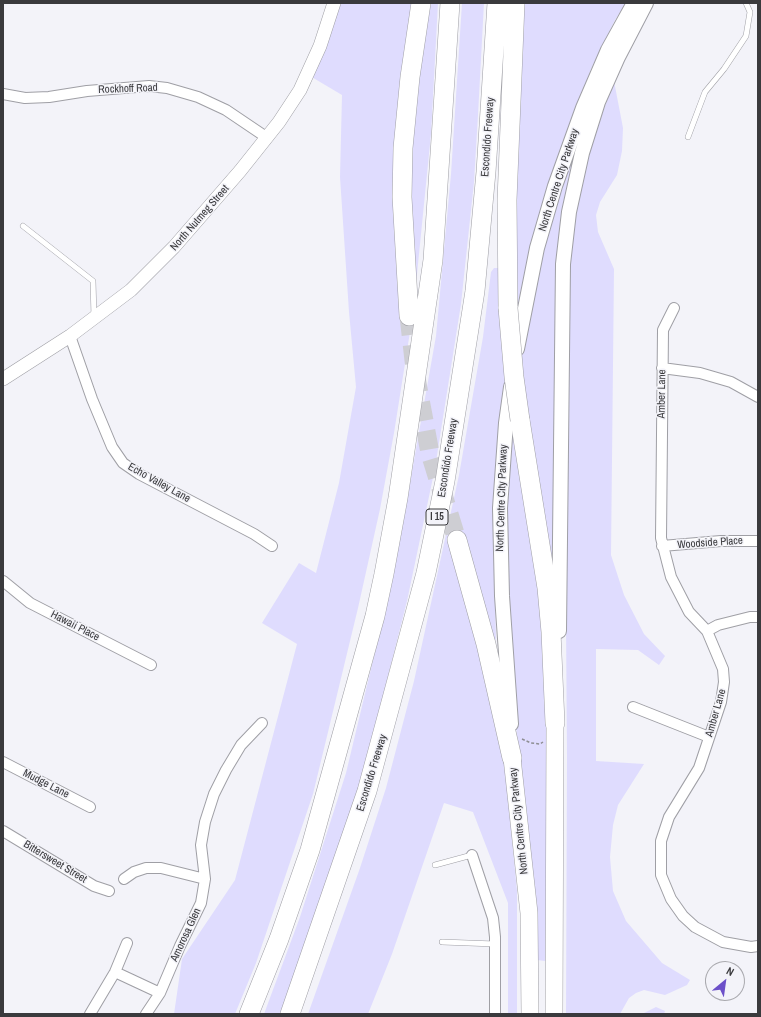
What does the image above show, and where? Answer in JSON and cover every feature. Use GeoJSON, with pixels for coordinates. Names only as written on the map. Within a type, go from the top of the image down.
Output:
{"type":"FeatureCollection","features":[{"type":"Feature","properties":{"kind":"highway"},"geometry":{"type":"LineString","coordinates":[[409,316],[402,197],[403,148],[410,77],[421,3]]}},
{"type":"Feature","properties":{"kind":"highway"},"geometry":{"type":"LineString","coordinates":[[249,1014],[279,939],[310,850],[375,616],[384,574],[398,498],[433,260],[450,3]]}},
{"type":"Feature","properties":{"kind":"highway","name":"Escondido Freeway"},"geometry":{"type":"LineString","coordinates":[[290,1014],[367,791],[426,573],[445,481],[475,291],[486,172],[497,3]]}},
{"type":"Feature","properties":{"kind":"highway"},"geometry":{"type":"LineString","coordinates":[[514,3],[507,200],[508,308],[514,377],[547,588],[551,632],[555,723]]}},
{"type":"Feature","properties":{"kind":"highway"},"geometry":{"type":"LineString","coordinates":[[457,540],[486,644],[512,758]]}},
{"type":"Feature","properties":{"kind":"highway","name":"North Centre City Parkway"},"geometry":{"type":"LineString","coordinates":[[554,1014],[555,723]]}},
{"type":"Feature","properties":{"kind":"highway","name":"North Centre City Parkway"},"geometry":{"type":"LineString","coordinates":[[512,758],[529,913],[530,1014]]}},
{"type":"Feature","properties":{"kind":"main road","name":"North Centre City Parkway"},"geometry":{"type":"LineString","coordinates":[[512,758],[511,721],[502,596],[500,508],[506,423],[520,330],[537,248],[555,186],[582,108],[608,50],[634,3]]}},
{"type":"Feature","properties":{"kind":"main road","name":"North Centre City Parkway"},"geometry":{"type":"LineString","coordinates":[[555,723],[558,674],[563,264],[569,212],[582,153],[598,102],[618,57],[646,3]]}},
{"type":"Feature","properties":{"kind":"street","name":"North Nutmeg Street"},"geometry":{"type":"LineString","coordinates":[[3,379],[70,336],[94,318],[131,290],[167,255],[240,171],[279,122],[300,90],[320,46],[334,3]]}},
{"type":"Feature","properties":{"kind":"street","name":"Rockhoff Road"},"geometry":{"type":"LineString","coordinates":[[3,94],[25,98],[49,97],[88,91],[149,86],[167,88],[198,97],[226,110],[266,137]]}},
{"type":"Feature","properties":{"kind":"street","name":"Amber Lane"},"geometry":{"type":"LineString","coordinates":[[674,308],[663,330],[662,546],[671,577],[689,612],[707,631],[723,669],[724,682],[721,702],[699,768],[669,817],[661,841],[661,875],[671,898],[683,916],[695,927],[722,942],[751,947],[758,946]]}},
{"type":"Feature","properties":{"kind":"street","name":"Echo Valley Lane"},"geometry":{"type":"LineString","coordinates":[[70,336],[92,399],[112,447],[124,463],[139,474],[254,534],[272,546]]}},
{"type":"Feature","properties":{"kind":"street"},"geometry":{"type":"LineString","coordinates":[[662,368],[700,373],[731,382],[758,397]]}},
{"type":"Feature","properties":{"kind":"street","name":"Woodside Place"},"geometry":{"type":"LineString","coordinates":[[662,546],[721,541],[758,541]]}},
{"type":"Feature","properties":{"kind":"street","name":"Hawaii Place"},"geometry":{"type":"LineString","coordinates":[[3,581],[30,602],[151,665]]}},
{"type":"Feature","properties":{"kind":"street"},"geometry":{"type":"LineString","coordinates":[[707,631],[718,625],[750,617],[758,617]]}},
{"type":"Feature","properties":{"kind":"street"},"geometry":{"type":"LineString","coordinates":[[633,707],[709,737]]}},
{"type":"Feature","properties":{"kind":"street","name":"Amorosa Glen"},"geometry":{"type":"LineString","coordinates":[[146,1014],[160,994],[180,946],[201,903],[205,880],[201,845],[205,822],[214,794],[241,745],[262,723]]}},
{"type":"Feature","properties":{"kind":"street","name":"Mudge Lane"},"geometry":{"type":"LineString","coordinates":[[3,762],[90,807]]}},
{"type":"Feature","properties":{"kind":"street","name":"Bittersweet Street"},"geometry":{"type":"LineString","coordinates":[[3,831],[94,886],[109,891]]}},
{"type":"Feature","properties":{"kind":"street"},"geometry":{"type":"LineString","coordinates":[[472,855],[493,918],[495,944],[495,1014]]}},
{"type":"Feature","properties":{"kind":"street"},"geometry":{"type":"LineString","coordinates":[[124,879],[134,872],[146,868],[161,868],[205,880]]}},
{"type":"Feature","properties":{"kind":"street"},"geometry":{"type":"LineString","coordinates":[[90,1014],[115,972],[127,943]]}},
{"type":"Feature","properties":{"kind":"street"},"geometry":{"type":"LineString","coordinates":[[115,972],[160,994]]}},
{"type":"Feature","properties":{"kind":"lane"},"geometry":{"type":"LineString","coordinates":[[688,137],[705,92],[724,69],[746,36],[750,12],[746,3]]}},
{"type":"Feature","properties":{"kind":"lane"},"geometry":{"type":"LineString","coordinates":[[23,226],[93,281],[94,318]]}},
{"type":"Feature","properties":{"kind":"lane"},"geometry":{"type":"LineString","coordinates":[[435,865],[472,855]]}},
{"type":"Feature","properties":{"kind":"lane"},"geometry":{"type":"LineString","coordinates":[[442,942],[495,944]]}},
{"type":"Feature","properties":{"kind":"path"},"geometry":{"type":"LineString","coordinates":[[511,721],[518,736],[523,740],[540,744],[546,740]]}},
{"type":"Feature","properties":{"kind":"shaded area"},"geometry":{"type":"Polygon","coordinates":[[[339,3],[413,3],[409,34],[413,313],[394,433],[380,509],[358,608],[313,794],[256,963],[235,1014],[174,1014],[182,959],[235,880],[297,644],[262,623],[299,563],[316,573],[339,483],[356,387],[349,312],[340,177],[342,95],[310,76],[339,3]]]}},
{"type":"Feature","properties":{"kind":"shaded area"},"geometry":{"type":"Polygon","coordinates":[[[425,3],[438,3],[431,134],[414,304],[408,251],[413,77],[425,3]]]}},
{"type":"Feature","properties":{"kind":"shaded area"},"geometry":{"type":"Polygon","coordinates":[[[462,3],[484,3],[478,115],[474,182],[461,304],[435,468],[407,601],[371,744],[351,812],[280,1014],[264,1014],[300,917],[346,773],[386,606],[401,534],[436,336],[451,174],[462,3]]]}},
{"type":"Feature","properties":{"kind":"shaded area"},"geometry":{"type":"Polygon","coordinates":[[[519,3],[626,3],[615,20],[591,69],[555,171],[495,487],[493,527],[496,639],[493,642],[498,725],[506,778],[517,891],[517,1014],[508,1014],[508,903],[473,812],[444,803],[392,954],[368,1014],[308,1014],[360,868],[386,788],[414,681],[459,475],[483,337],[491,272],[494,268],[499,268],[519,3]]]}},
{"type":"Feature","properties":{"kind":"shaded area"},"geometry":{"type":"Polygon","coordinates":[[[614,81],[623,128],[622,151],[617,175],[600,202],[596,215],[598,232],[614,269],[611,555],[624,595],[644,634],[665,656],[659,665],[638,650],[596,649],[596,761],[644,764],[618,805],[613,825],[610,857],[613,891],[626,921],[662,963],[690,980],[687,985],[665,995],[644,990],[636,993],[629,998],[620,1014],[566,1014],[567,757],[564,353],[571,247],[581,185],[589,150],[614,81]]]}},
{"type":"Feature","properties":{"kind":"shaded area"},"geometry":{"type":"Polygon","coordinates":[[[589,104],[571,175],[554,558],[552,559],[548,644],[548,959],[545,961],[537,960],[522,777],[513,702],[504,546],[509,444],[519,365],[551,212],[589,104]]]}},
{"type":"Feature","properties":{"kind":"shaded area"},"geometry":{"type":"Polygon","coordinates":[[[656,1007],[665,1011],[664,1014],[642,1014],[656,1007]]]}},
{"type":"Feature","properties":{"kind":"tunnel"},"geometry":{"type":"LineString","coordinates":[[409,316],[416,378],[430,453],[457,540]]}}]}
